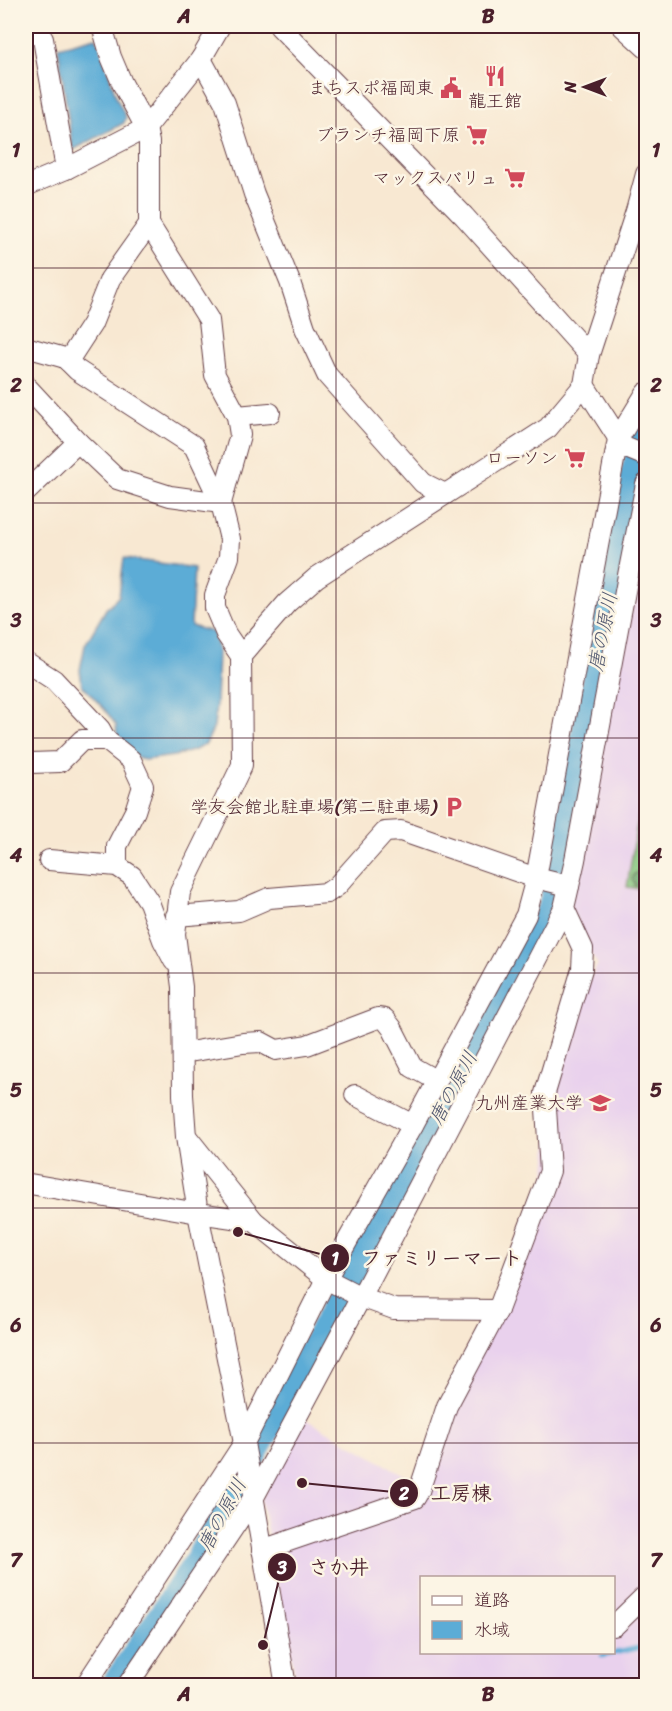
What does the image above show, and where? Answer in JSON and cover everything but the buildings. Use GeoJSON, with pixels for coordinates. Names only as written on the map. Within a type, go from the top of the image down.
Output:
{"type":"FeatureCollection","features":[{"type":"Feature","properties":{"kind":"street"},"geometry":{"type":"LineString","coordinates":[[34,26],[43,39],[66,169]]}},
{"type":"Feature","properties":{"kind":"street"},"geometry":{"type":"LineString","coordinates":[[102,26],[122,83],[146,128],[149,142],[149,224],[209,320],[214,375],[237,416],[240,435],[220,503]]}},
{"type":"Feature","properties":{"kind":"street"},"geometry":{"type":"LineString","coordinates":[[279,26],[464,216],[589,355]]}},
{"type":"Feature","properties":{"kind":"street"},"geometry":{"type":"LineString","coordinates":[[622,26],[646,48]]}},
{"type":"Feature","properties":{"kind":"street"},"geometry":{"type":"LineString","coordinates":[[26,186],[66,169],[146,128],[201,59],[216,29]]}},
{"type":"Feature","properties":{"kind":"street"},"geometry":{"type":"LineString","coordinates":[[201,59],[225,103],[254,194],[290,282],[305,328],[327,375],[423,483],[445,494]]}},
{"type":"Feature","properties":{"kind":"street"},"geometry":{"type":"LineString","coordinates":[[241,656],[287,603],[317,577],[548,428],[584,385],[589,355],[641,214],[646,174]]}},
{"type":"Feature","properties":{"kind":"street"},"geometry":{"type":"LineString","coordinates":[[68,361],[92,324],[110,279],[149,224]]}},
{"type":"Feature","properties":{"kind":"street"},"geometry":{"type":"LineString","coordinates":[[26,347],[65,358],[77,370],[194,446],[220,503],[230,539],[229,557],[214,595],[215,608],[226,634],[241,656],[242,765],[180,892],[175,934],[183,1009],[183,1095],[186,1137],[198,1213],[245,1448],[286,1686]]}},
{"type":"Feature","properties":{"kind":"street"},"geometry":{"type":"LineString","coordinates":[[584,385],[621,443],[646,456]]}},
{"type":"Feature","properties":{"kind":"street"},"geometry":{"type":"LineString","coordinates":[[26,386],[78,442],[117,479],[170,496],[220,503]]}},
{"type":"Feature","properties":{"kind":"street"},"geometry":{"type":"LineString","coordinates":[[85,1686],[245,1448],[329,1281],[526,915],[536,878],[621,443],[646,393]]}},
{"type":"Feature","properties":{"kind":"street"},"geometry":{"type":"LineString","coordinates":[[237,416],[270,413]]}},
{"type":"Feature","properties":{"kind":"street"},"geometry":{"type":"LineString","coordinates":[[26,492],[78,442]]}},
{"type":"Feature","properties":{"kind":"street"},"geometry":{"type":"LineString","coordinates":[[127,1686],[253,1492],[564,908],[646,484]]}},
{"type":"Feature","properties":{"kind":"street"},"geometry":{"type":"LineString","coordinates":[[26,662],[54,680],[100,729],[106,740],[131,760],[143,786],[135,811],[117,846],[117,866]]}},
{"type":"Feature","properties":{"kind":"street"},"geometry":{"type":"LineString","coordinates":[[26,762],[60,762],[82,740],[106,740]]}},
{"type":"Feature","properties":{"kind":"street"},"geometry":{"type":"LineString","coordinates":[[176,916],[239,911],[269,898],[327,893],[337,886],[385,832],[392,831],[401,831],[536,878],[569,886]]}},
{"type":"Feature","properties":{"kind":"street"},"geometry":{"type":"LineString","coordinates":[[49,860],[117,866],[132,876],[149,902],[163,940],[180,971]]}},
{"type":"Feature","properties":{"kind":"street"},"geometry":{"type":"LineString","coordinates":[[262,1550],[415,1498],[419,1491],[447,1406],[498,1310],[550,1171],[545,1093],[583,959],[583,949],[564,908]]}},
{"type":"Feature","properties":{"kind":"street"},"geometry":{"type":"LineString","coordinates":[[183,1053],[243,1043],[261,1042],[276,1050],[307,1045],[378,1018],[385,1019],[392,1028],[412,1067],[437,1081]]}},
{"type":"Feature","properties":{"kind":"street"},"geometry":{"type":"LineString","coordinates":[[355,1095],[413,1125]]}},
{"type":"Feature","properties":{"kind":"street"},"geometry":{"type":"LineString","coordinates":[[186,1137],[254,1221],[329,1281],[356,1295],[394,1309],[498,1310]]}},
{"type":"Feature","properties":{"kind":"street"},"geometry":{"type":"LineString","coordinates":[[26,1186],[30,1184],[254,1221]]}},
{"type":"Feature","properties":{"kind":"street"},"geometry":{"type":"LineString","coordinates":[[615,1625],[646,1595]]}},
{"type":"Feature","properties":{"kind":"shaded area","name":"九州産業大学"},"geometry":{"type":"Polygon","coordinates":[[[646,519],[646,1676],[602,1686],[297,1685],[261,1500],[304,1418],[427,1488],[456,1408],[543,1207],[554,1080],[582,993],[598,964],[590,953],[570,906],[646,519]]]}},
{"type":"Feature","properties":{"kind":"green space"},"geometry":{"type":"Polygon","coordinates":[[[646,770],[646,890],[627,887],[646,770]]]}},
{"type":"Feature","properties":{"kind":"green space"},"geometry":{"type":"Polygon","coordinates":[[[639,872],[646,876],[646,884],[644,881],[641,886],[636,886],[632,880],[634,874],[639,872]]]}},
{"type":"Feature","properties":{"kind":"water"},"geometry":{"type":"Polygon","coordinates":[[[96,37],[117,99],[126,117],[124,123],[73,150],[58,47],[96,37]]]}},
{"type":"Feature","properties":{"kind":"water"},"geometry":{"type":"Polygon","coordinates":[[[124,558],[194,568],[191,626],[213,632],[218,652],[214,727],[206,744],[195,750],[174,756],[144,760],[135,756],[117,735],[116,725],[105,710],[82,685],[80,670],[85,645],[106,609],[119,596],[124,558]]]}},
{"type":"Feature","properties":{"kind":"waterway","name":"唐の原川"},"geometry":{"type":"LineString","coordinates":[[113,1686],[195,1564],[551,907],[633,474],[646,434]]}},
{"type":"Feature","properties":{"kind":"waterway"},"geometry":{"type":"LineString","coordinates":[[615,1653],[646,1646]]}},
{"type":"Feature","properties":{"kind":"waterway"},"geometry":{"type":"LineString","coordinates":[[602,1656],[611,1654]]}},
{"type":"Feature","properties":{"kind":"place","name":"龍王館"},"geometry":{"type":"Point","coordinates":[495,76]}},
{"type":"Feature","properties":{"kind":"place","name":"まちスポ福岡東"},"geometry":{"type":"Point","coordinates":[451,88]}},
{"type":"Feature","properties":{"kind":"place","name":"ブランチ福岡下原"},"geometry":{"type":"Point","coordinates":[477,135]}},
{"type":"Feature","properties":{"kind":"place","name":"マックスバリュ"},"geometry":{"type":"Point","coordinates":[515,178]}},
{"type":"Feature","properties":{"kind":"place","name":"ローソン"},"geometry":{"type":"Point","coordinates":[575,458]}},
{"type":"Feature","properties":{"kind":"place","name":"学友会館北駐車場(第二駐車場)"},"geometry":{"type":"Point","coordinates":[454,807]}},
{"type":"Feature","properties":{"kind":"place","name":"九州産業大学"},"geometry":{"type":"Point","coordinates":[600,1103]}},
{"type":"Feature","properties":{"kind":"place","name":"ファミリーマート"},"geometry":{"type":"Point","coordinates":[238,1232]}},
{"type":"Feature","properties":{"kind":"place","name":"工房棟"},"geometry":{"type":"Point","coordinates":[302,1483]}},
{"type":"Feature","properties":{"kind":"place","name":"さか井"},"geometry":{"type":"Point","coordinates":[263,1645]}}]}
